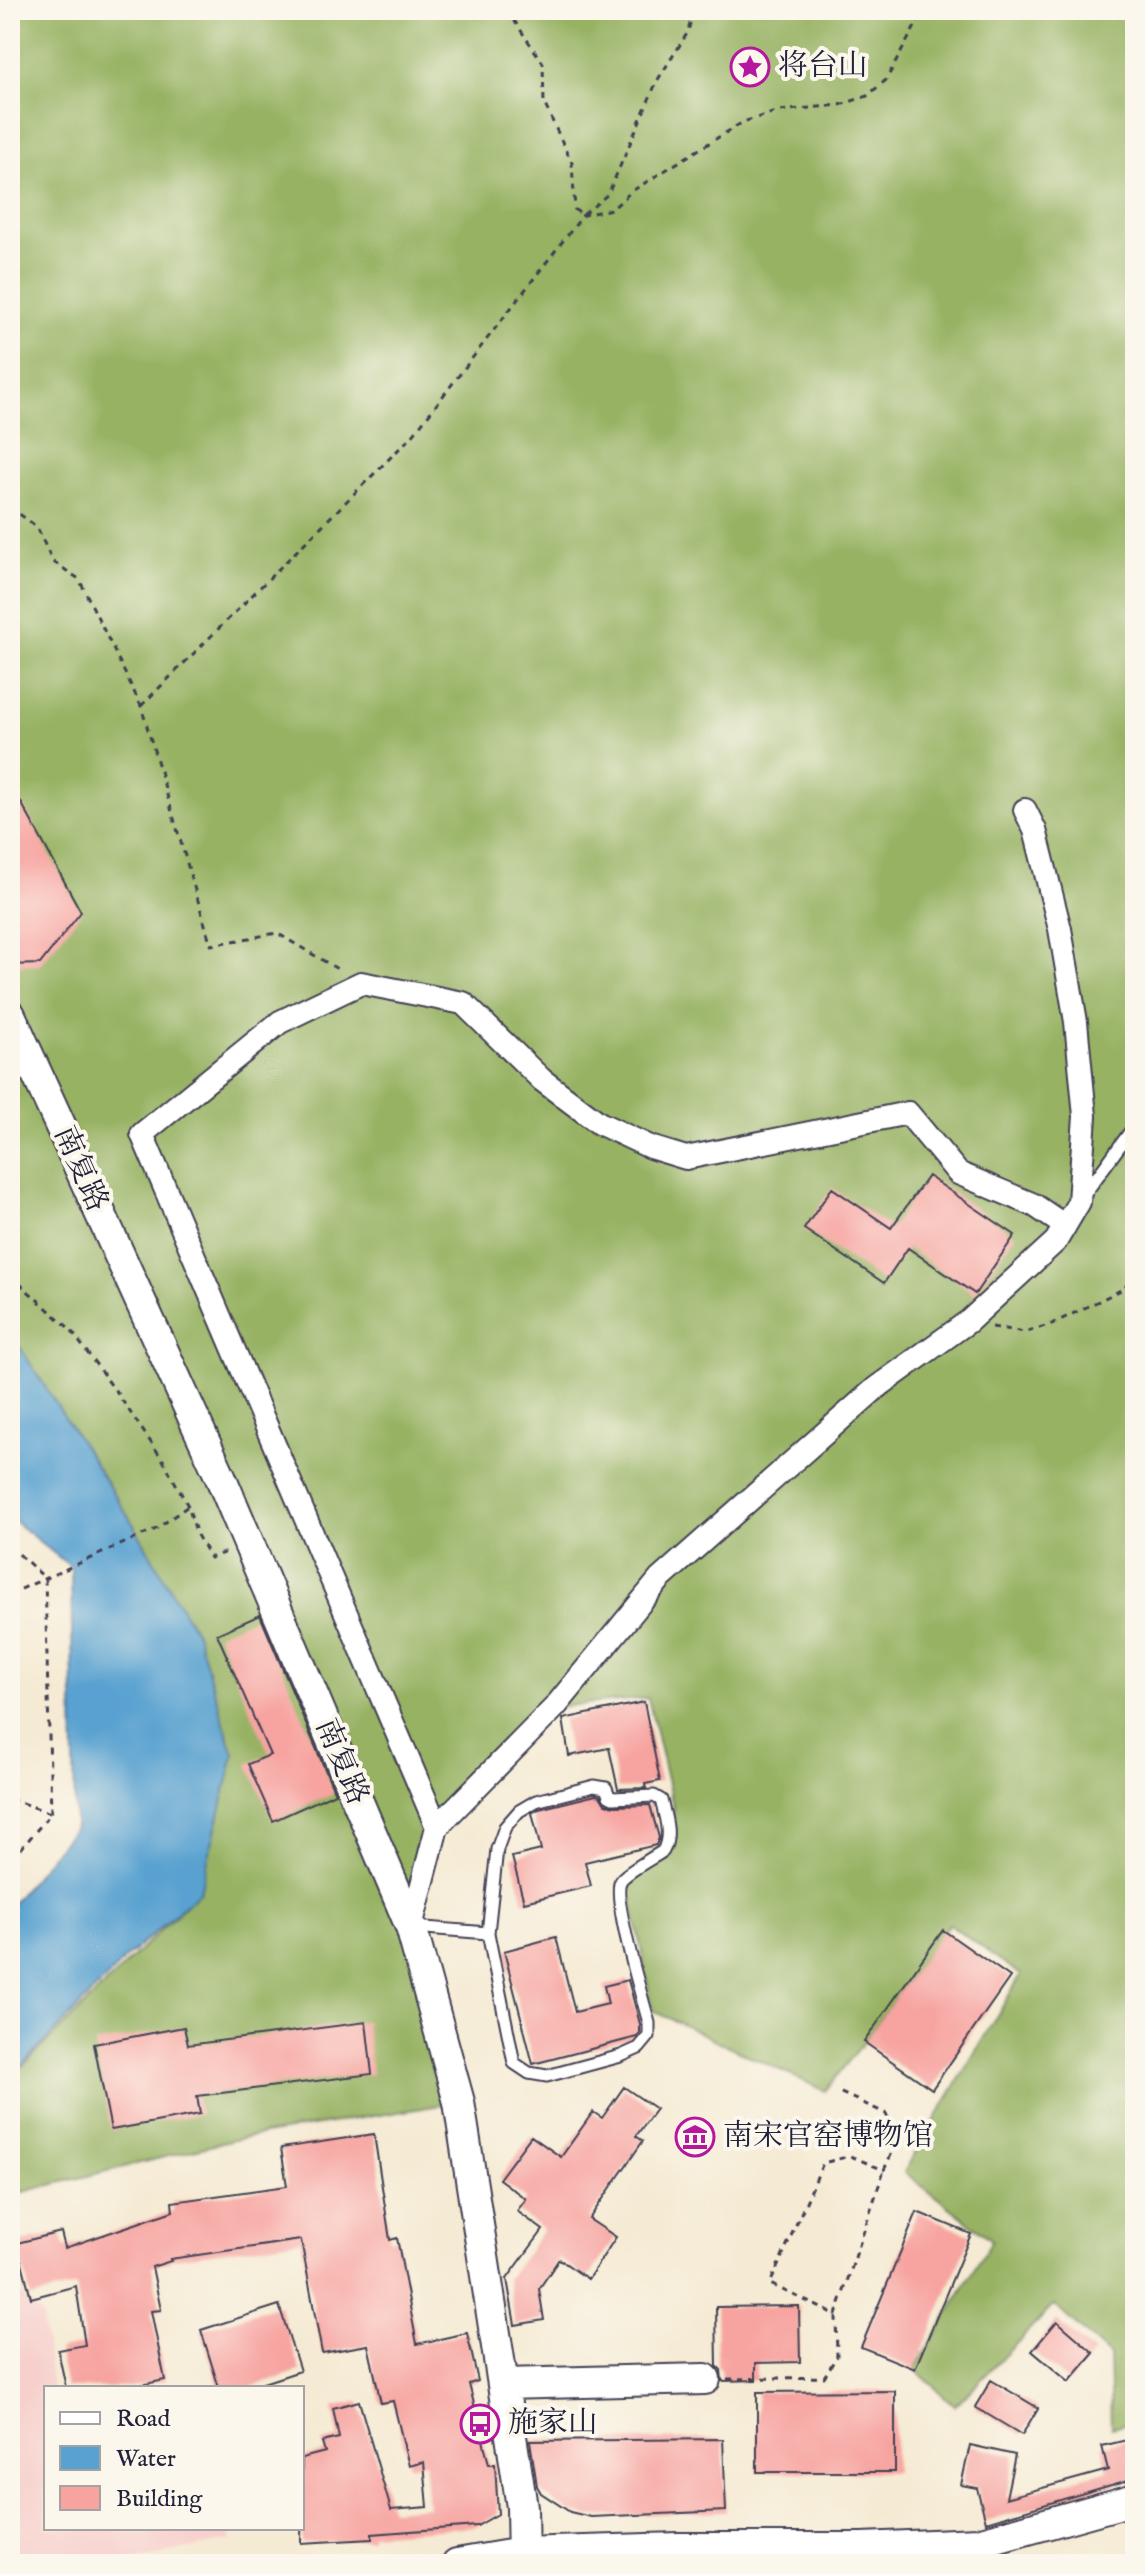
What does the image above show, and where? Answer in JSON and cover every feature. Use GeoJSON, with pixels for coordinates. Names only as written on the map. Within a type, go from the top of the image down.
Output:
{"type":"FeatureCollection","features":[{"type":"Feature","properties":{"kind":"street"},"geometry":{"type":"LineString","coordinates":[[411,1927],[437,1827],[555,1707],[660,1579],[876,1388],[969,1321],[1056,1241],[1079,1202],[1085,1116],[1076,1022],[1060,929],[1035,830],[1025,810]]}},
{"type":"Feature","properties":{"kind":"street"},"geometry":{"type":"LineString","coordinates":[[437,1827],[142,1134],[280,1022],[361,983],[463,1003],[542,1080],[599,1123],[650,1147],[686,1158],[908,1113],[958,1173],[1034,1205],[1065,1226]]}},
{"type":"Feature","properties":{"kind":"street","name":"南复路"},"geometry":{"type":"LineString","coordinates":[[10,1015],[249,1544],[411,1927],[459,2102],[528,2560]]}},
{"type":"Feature","properties":{"kind":"street"},"geometry":{"type":"LineString","coordinates":[[503,2384],[705,2379]]}},
{"type":"Feature","properties":{"kind":"street"},"geometry":{"type":"LineString","coordinates":[[457,2564],[678,2556],[863,2556],[978,2543],[1135,2499]]}},
{"type":"Feature","properties":{"kind":"lane"},"geometry":{"type":"LineString","coordinates":[[1079,1202],[1135,1125]]}},
{"type":"Feature","properties":{"kind":"lane"},"geometry":{"type":"LineString","coordinates":[[594,1786],[606,1788],[613,1798],[654,1796],[661,1800],[667,1844],[663,1851],[621,1880],[617,1892],[649,2023],[649,2036],[639,2048],[621,2056],[547,2076],[529,2073],[514,2063],[488,1933],[497,1849],[505,1827],[519,1811],[536,1801],[594,1786]]}},
{"type":"Feature","properties":{"kind":"lane"},"geometry":{"type":"LineString","coordinates":[[411,1927],[488,1933]]}},
{"type":"Feature","properties":{"kind":"path"},"geometry":{"type":"LineString","coordinates":[[507,10],[543,63],[544,103],[572,163],[575,210],[583,215],[612,209],[632,191],[743,122],[779,111],[840,105],[867,96],[886,80],[924,10]]}},
{"type":"Feature","properties":{"kind":"path"},"geometry":{"type":"LineString","coordinates":[[141,706],[412,436],[583,215],[608,194],[657,81],[688,32],[693,10]]}},
{"type":"Feature","properties":{"kind":"path"},"geometry":{"type":"LineString","coordinates":[[10,507],[37,527],[52,561],[79,579],[141,706],[211,945],[277,933],[361,983]]}},
{"type":"Feature","properties":{"kind":"path"},"geometry":{"type":"LineString","coordinates":[[10,1275],[70,1329],[163,1460],[188,1506],[197,1535],[210,1558],[249,1544]]}},
{"type":"Feature","properties":{"kind":"path"},"geometry":{"type":"LineString","coordinates":[[969,1321],[1025,1332],[1090,1307],[1123,1289],[1135,1276]]}},
{"type":"Feature","properties":{"kind":"path"},"geometry":{"type":"LineString","coordinates":[[10,1594],[156,1529],[188,1506]]}},
{"type":"Feature","properties":{"kind":"path"},"geometry":{"type":"LineString","coordinates":[[10,1546],[45,1578],[51,1813],[10,1862]]}},
{"type":"Feature","properties":{"kind":"path"},"geometry":{"type":"LineString","coordinates":[[10,1799],[51,1813]]}},
{"type":"Feature","properties":{"kind":"path"},"geometry":{"type":"LineString","coordinates":[[705,2379],[824,2377],[837,2356],[836,2315],[884,2170],[900,2135],[885,2113],[839,2092]]}},
{"type":"Feature","properties":{"kind":"path"},"geometry":{"type":"LineString","coordinates":[[836,2315],[770,2284],[823,2163],[850,2156],[884,2170]]}},
{"type":"Feature","properties":{"kind":"shaded area"},"geometry":{"type":"Polygon","coordinates":[[[10,2256],[14,2286],[42,2316],[52,2386],[44,2386],[44,2530],[228,2530],[231,2540],[118,2564],[10,2564],[10,2256]]]}},
{"type":"Feature","properties":{"kind":"green space"},"geometry":{"type":"Polygon","coordinates":[[[10,10],[1135,10],[1135,2422],[1111,2427],[1109,2355],[1054,2305],[955,2406],[915,2369],[992,2240],[904,2172],[1021,1975],[949,1924],[825,2091],[653,2011],[628,1881],[660,1844],[674,1810],[648,1698],[555,1707],[437,1827],[411,1927],[459,2102],[246,2137],[10,2195],[10,2079],[199,1892],[197,1635],[133,1524],[10,1332],[10,10]]]}},
{"type":"Feature","properties":{"kind":"water"},"geometry":{"type":"Polygon","coordinates":[[[10,1332],[133,1524],[197,1635],[234,1755],[200,1892],[126,1958],[10,2078],[10,1906],[75,1827],[71,1567],[10,1518],[10,1332]]]}},
{"type":"Feature","properties":{"kind":"building"},"geometry":{"type":"Polygon","coordinates":[[[10,782],[81,912],[40,964],[10,965],[10,782]]]}},
{"type":"Feature","properties":{"kind":"building"},"geometry":{"type":"Polygon","coordinates":[[[928,1176],[1015,1235],[975,1294],[908,1248],[884,1283],[804,1229],[832,1188],[891,1228],[928,1176]]]}},
{"type":"Feature","properties":{"kind":"building"},"geometry":{"type":"Polygon","coordinates":[[[260,1615],[335,1793],[273,1821],[248,1764],[270,1755],[217,1634],[260,1615]]]}},
{"type":"Feature","properties":{"kind":"building"},"geometry":{"type":"Polygon","coordinates":[[[644,1702],[660,1781],[645,1784],[646,1788],[618,1789],[609,1748],[569,1756],[563,1719],[644,1702]]]}},
{"type":"Feature","properties":{"kind":"building"},"geometry":{"type":"Polygon","coordinates":[[[596,1795],[605,1804],[613,1806],[650,1805],[659,1838],[656,1845],[585,1862],[591,1886],[524,1902],[512,1857],[541,1850],[532,1813],[596,1795]]]}},
{"type":"Feature","properties":{"kind":"building"},"geometry":{"type":"Polygon","coordinates":[[[943,1930],[1010,1977],[932,2089],[864,2042],[943,1930]]]}},
{"type":"Feature","properties":{"kind":"building"},"geometry":{"type":"Polygon","coordinates":[[[556,1937],[575,2012],[608,2004],[604,1986],[628,1980],[640,2033],[637,2037],[533,2064],[504,1951],[556,1937]]]}},
{"type":"Feature","properties":{"kind":"building"},"geometry":{"type":"Polygon","coordinates":[[[366,2022],[372,2074],[197,2096],[200,2114],[111,2130],[94,2044],[184,2027],[188,2045],[366,2022]]]}},
{"type":"Feature","properties":{"kind":"building"},"geometry":{"type":"Polygon","coordinates":[[[624,2087],[656,2109],[636,2136],[643,2141],[589,2219],[616,2237],[588,2279],[559,2259],[539,2289],[544,2320],[515,2325],[507,2279],[543,2230],[517,2211],[526,2199],[499,2179],[531,2136],[561,2157],[593,2112],[602,2118],[624,2087]]]}},
{"type":"Feature","properties":{"kind":"building"},"geometry":{"type":"Polygon","coordinates":[[[374,2134],[390,2240],[397,2238],[417,2344],[467,2333],[478,2381],[469,2384],[489,2464],[495,2464],[498,2514],[477,2526],[372,2534],[372,2539],[301,2543],[301,2530],[304,2530],[304,2457],[325,2452],[322,2442],[339,2438],[333,2408],[359,2401],[391,2510],[428,2507],[424,2462],[409,2466],[393,2401],[381,2403],[368,2345],[322,2353],[301,2240],[170,2259],[152,2267],[161,2310],[151,2311],[165,2380],[136,2386],[66,2386],[58,2350],[85,2345],[76,2286],[31,2298],[17,2243],[61,2232],[65,2248],[173,2211],[172,2202],[287,2186],[281,2148],[374,2134]]]}},
{"type":"Feature","properties":{"kind":"building"},"geometry":{"type":"Polygon","coordinates":[[[917,2212],[971,2234],[915,2369],[861,2347],[917,2212]]]}},
{"type":"Feature","properties":{"kind":"building"},"geometry":{"type":"Polygon","coordinates":[[[279,2305],[300,2371],[254,2386],[218,2386],[201,2330],[279,2305]]]}},
{"type":"Feature","properties":{"kind":"building"},"geometry":{"type":"Polygon","coordinates":[[[799,2306],[800,2362],[756,2363],[756,2380],[722,2381],[721,2370],[717,2366],[716,2307],[799,2306]]]}},
{"type":"Feature","properties":{"kind":"building"},"geometry":{"type":"Polygon","coordinates":[[[1057,2321],[1094,2353],[1069,2382],[1032,2351],[1057,2321]]]}},
{"type":"Feature","properties":{"kind":"building"},"geometry":{"type":"Polygon","coordinates":[[[991,2380],[1038,2408],[1022,2435],[975,2407],[991,2380]]]}},
{"type":"Feature","properties":{"kind":"building"},"geometry":{"type":"Polygon","coordinates":[[[895,2391],[895,2472],[757,2472],[757,2392],[895,2391]]]}},
{"type":"Feature","properties":{"kind":"building"},"geometry":{"type":"Polygon","coordinates":[[[1135,2438],[1135,2478],[986,2522],[977,2488],[961,2485],[970,2445],[1015,2455],[1006,2498],[1108,2470],[1102,2446],[1135,2438]]]}},
{"type":"Feature","properties":{"kind":"building"},"geometry":{"type":"Polygon","coordinates":[[[723,2439],[726,2511],[591,2517],[570,2512],[541,2493],[537,2486],[530,2441],[723,2439]]]}},
{"type":"Feature","properties":{"kind":"place","name":"将台山"},"geometry":{"type":"Point","coordinates":[750,67]}},
{"type":"Feature","properties":{"kind":"place","name":"南宋官窑博物馆"},"geometry":{"type":"Point","coordinates":[695,2137]}},
{"type":"Feature","properties":{"kind":"place","name":"施家山"},"geometry":{"type":"Point","coordinates":[480,2424]}}]}
